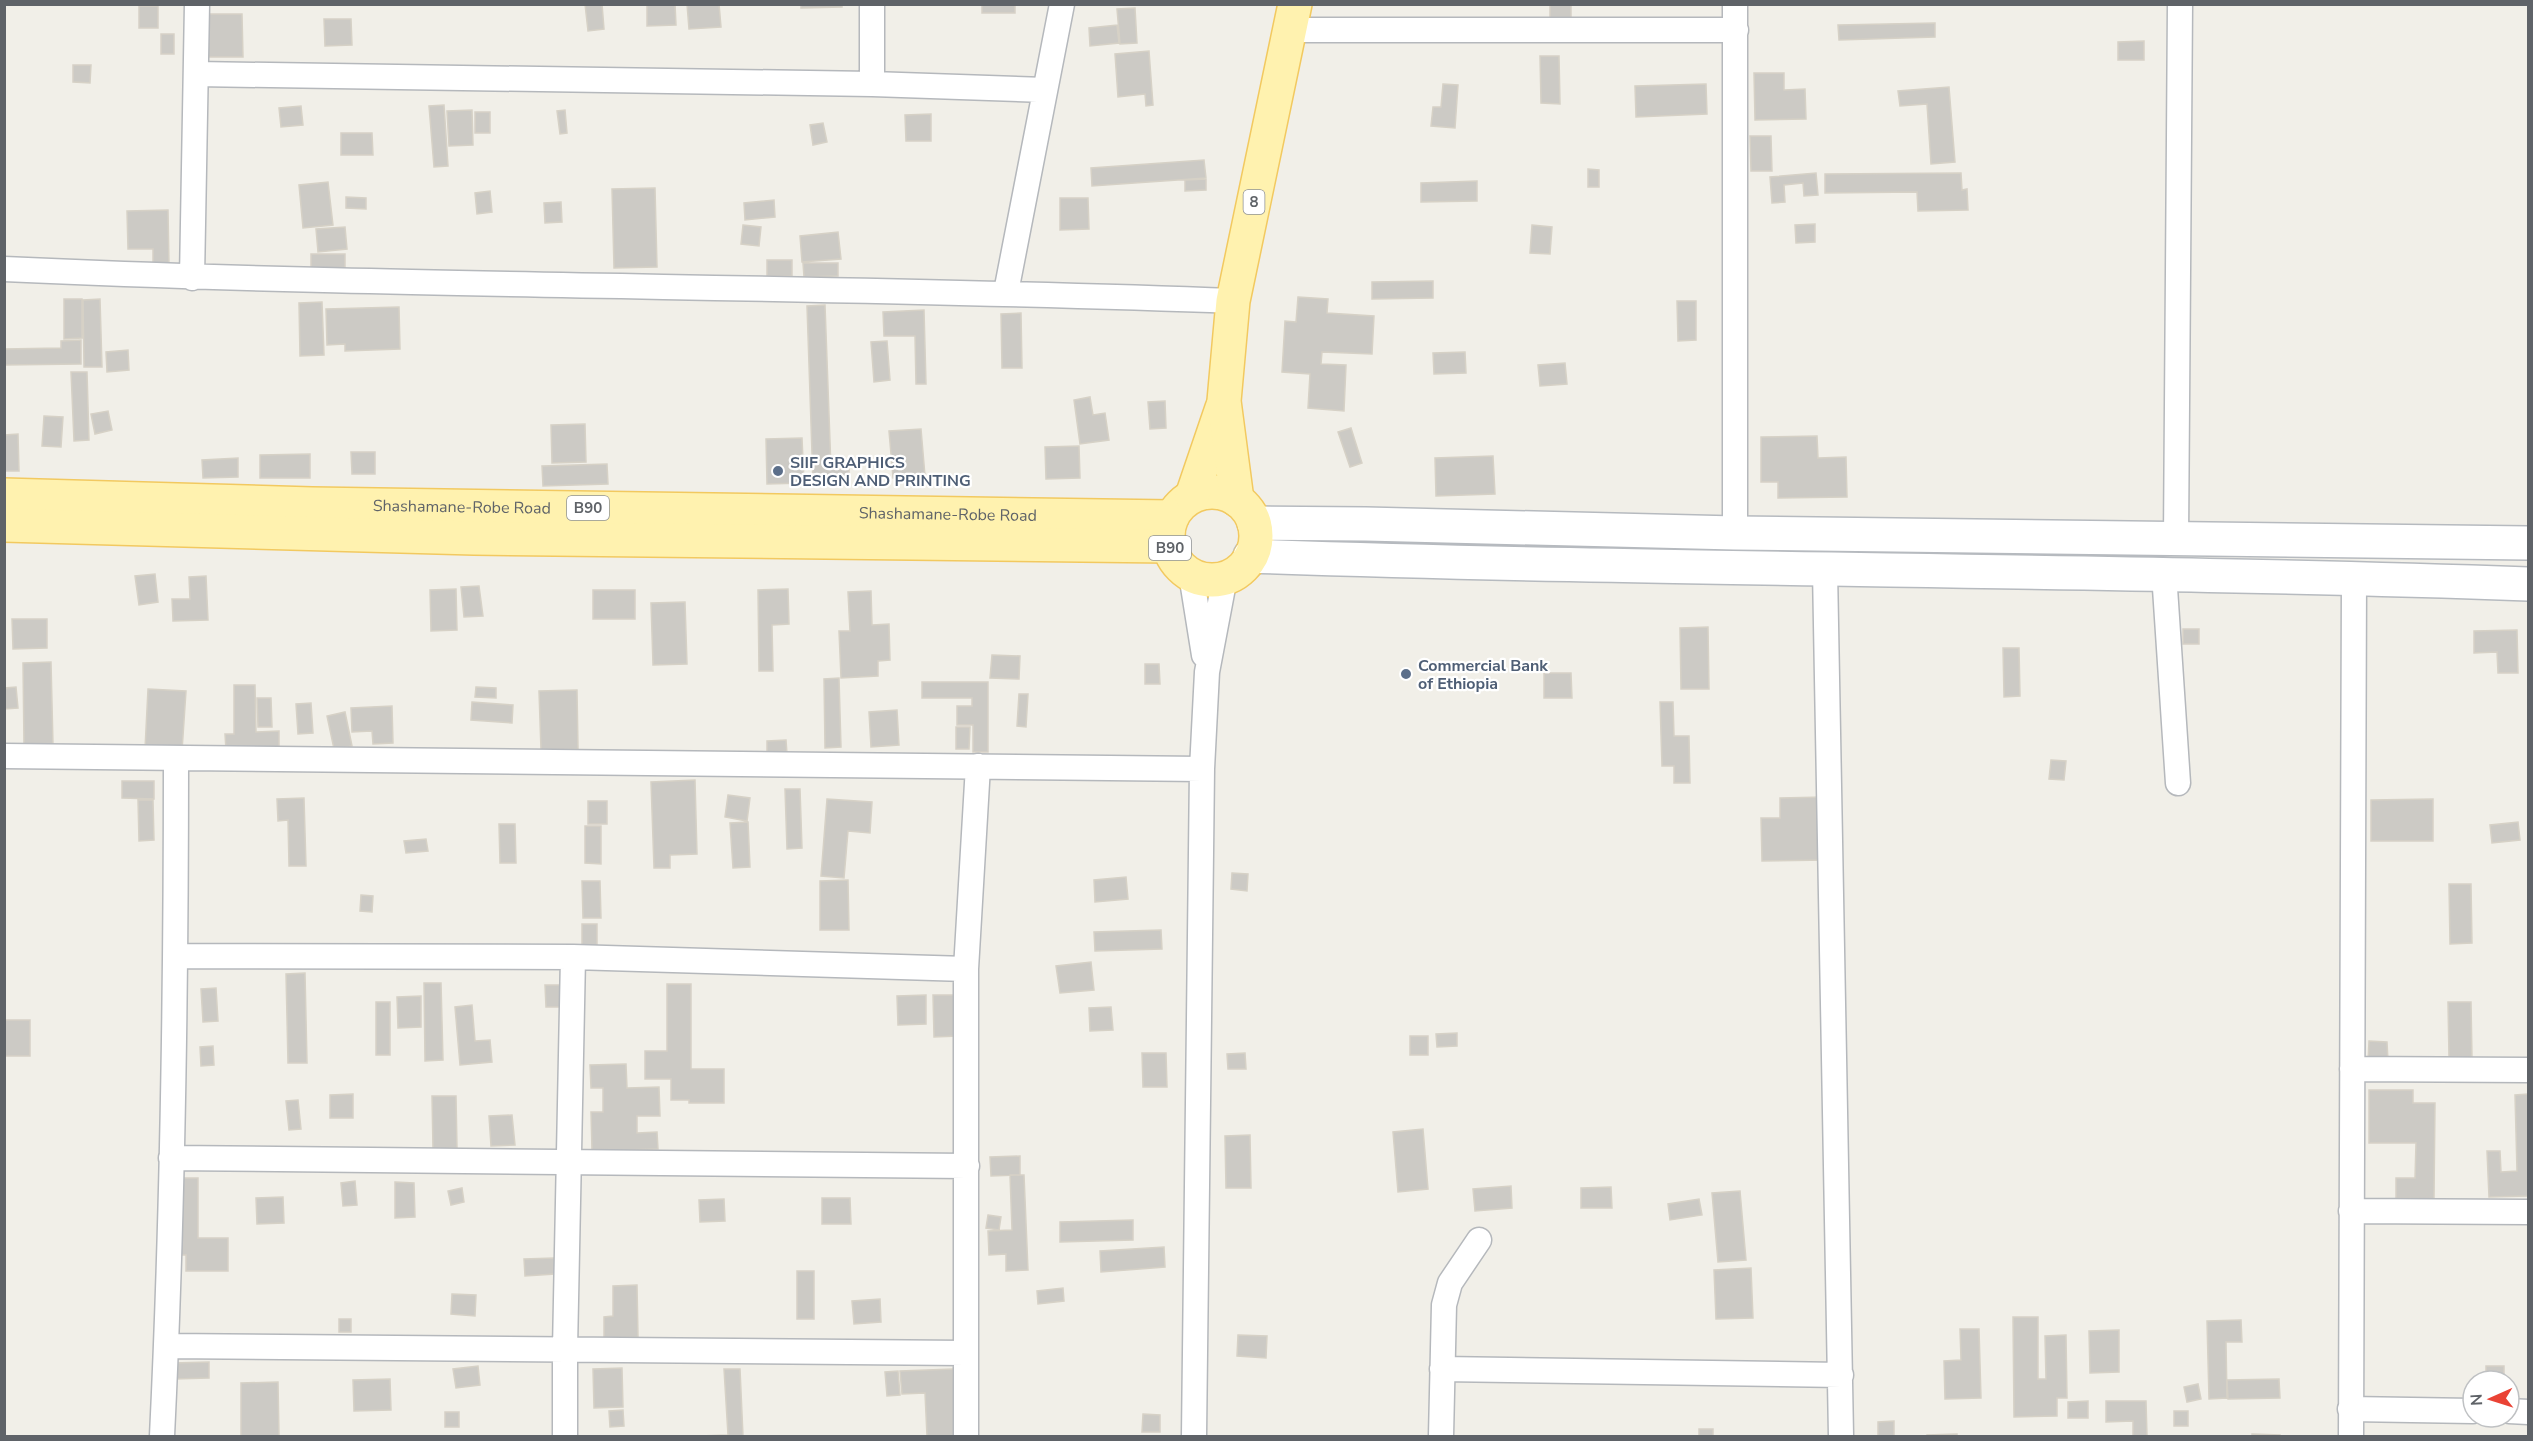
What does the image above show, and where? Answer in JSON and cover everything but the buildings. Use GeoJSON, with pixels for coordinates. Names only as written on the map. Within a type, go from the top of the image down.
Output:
{"type":"FeatureCollection","features":[{"type":"Feature","properties":{"kind":"main road","name":"8"},"geometry":{"type":"LineString","coordinates":[[1245,511],[1224,401],[1233,301],[1292,17]]}},
{"type":"Feature","properties":{"kind":"main road","name":"8"},"geometry":{"type":"LineString","coordinates":[[1178,520],[1224,401]]}},
{"type":"Feature","properties":{"kind":"main road","name":"Shashamane-Robe Road"},"geometry":{"type":"LineString","coordinates":[[4,525],[474,538],[1178,520],[1201,493],[1220,492],[1245,511]]}},
{"type":"Feature","properties":{"kind":"main road","name":"Shashamane-Robe Road"},"geometry":{"type":"LineString","coordinates":[[4,495],[312,504],[1178,520]]}},
{"type":"Feature","properties":{"kind":"main road"},"geometry":{"type":"LineString","coordinates":[[1245,511],[1366,524],[1735,533],[2529,543]]}},
{"type":"Feature","properties":{"kind":"main road"},"geometry":{"type":"LineString","coordinates":[[1226,577],[1240,569],[1250,556],[1256,534],[1245,511]]}},
{"type":"Feature","properties":{"kind":"main road","name":"B90"},"geometry":{"type":"LineString","coordinates":[[1178,520],[1181,567],[1202,579],[1226,577]]}},
{"type":"Feature","properties":{"kind":"main road"},"geometry":{"type":"LineString","coordinates":[[1250,556],[1825,570],[2164,573],[2529,584]]}},
{"type":"Feature","properties":{"kind":"street"},"geometry":{"type":"LineString","coordinates":[[192,278],[197,4]]}},
{"type":"Feature","properties":{"kind":"street"},"geometry":{"type":"LineString","coordinates":[[872,4],[872,84]]}},
{"type":"Feature","properties":{"kind":"street"},"geometry":{"type":"LineString","coordinates":[[1006,292],[1062,4]]}},
{"type":"Feature","properties":{"kind":"street"},"geometry":{"type":"LineString","coordinates":[[1735,4],[1735,533]]}},
{"type":"Feature","properties":{"kind":"street"},"geometry":{"type":"LineString","coordinates":[[2176,539],[2180,4]]}},
{"type":"Feature","properties":{"kind":"street"},"geometry":{"type":"LineString","coordinates":[[1292,17],[1736,30]]}},
{"type":"Feature","properties":{"kind":"street"},"geometry":{"type":"LineString","coordinates":[[196,74],[872,84],[1045,90]]}},
{"type":"Feature","properties":{"kind":"street"},"geometry":{"type":"LineString","coordinates":[[4,270],[192,278],[1006,292],[1233,301]]}},
{"type":"Feature","properties":{"kind":"street"},"geometry":{"type":"LineString","coordinates":[[1825,570],[1841,1437]]}},
{"type":"Feature","properties":{"kind":"street"},"geometry":{"type":"LineString","coordinates":[[2164,573],[2178,783]]}},
{"type":"Feature","properties":{"kind":"street"},"geometry":{"type":"LineString","coordinates":[[1191,574],[1207,672]]}},
{"type":"Feature","properties":{"kind":"street"},"geometry":{"type":"LineString","coordinates":[[1194,1437],[1202,769],[1207,672],[1226,577]]}},
{"type":"Feature","properties":{"kind":"street"},"geometry":{"type":"LineString","coordinates":[[2351,1437],[2354,578]]}},
{"type":"Feature","properties":{"kind":"street"},"geometry":{"type":"LineString","coordinates":[[4,756],[176,760],[1202,769]]}},
{"type":"Feature","properties":{"kind":"street"},"geometry":{"type":"LineString","coordinates":[[162,1437],[167,1346],[176,956],[176,760]]}},
{"type":"Feature","properties":{"kind":"street"},"geometry":{"type":"LineString","coordinates":[[966,1437],[966,969],[978,766]]}},
{"type":"Feature","properties":{"kind":"street"},"geometry":{"type":"LineString","coordinates":[[176,956],[573,957],[966,969]]}},
{"type":"Feature","properties":{"kind":"street"},"geometry":{"type":"LineString","coordinates":[[566,1437],[565,1349],[573,957]]}},
{"type":"Feature","properties":{"kind":"street"},"geometry":{"type":"LineString","coordinates":[[2352,1069],[2529,1070]]}},
{"type":"Feature","properties":{"kind":"street"},"geometry":{"type":"LineString","coordinates":[[171,1158],[967,1166]]}},
{"type":"Feature","properties":{"kind":"street"},"geometry":{"type":"LineString","coordinates":[[2351,1211],[2529,1212]]}},
{"type":"Feature","properties":{"kind":"street"},"geometry":{"type":"LineString","coordinates":[[1441,1437],[1444,1305],[1450,1283],[1479,1240]]}},
{"type":"Feature","properties":{"kind":"street"},"geometry":{"type":"LineString","coordinates":[[167,1346],[965,1353]]}},
{"type":"Feature","properties":{"kind":"street"},"geometry":{"type":"LineString","coordinates":[[1442,1369],[1841,1375]]}},
{"type":"Feature","properties":{"kind":"street"},"geometry":{"type":"LineString","coordinates":[[2350,1409],[2461,1411]]}},
{"type":"Feature","properties":{"kind":"place","name":"SIIF GRAPHICS DESIGN AND PRINTING"},"geometry":{"type":"Point","coordinates":[778,471]}},
{"type":"Feature","properties":{"kind":"place","name":"Commercial Bank of Ethiopia"},"geometry":{"type":"Point","coordinates":[1406,674]}}]}
